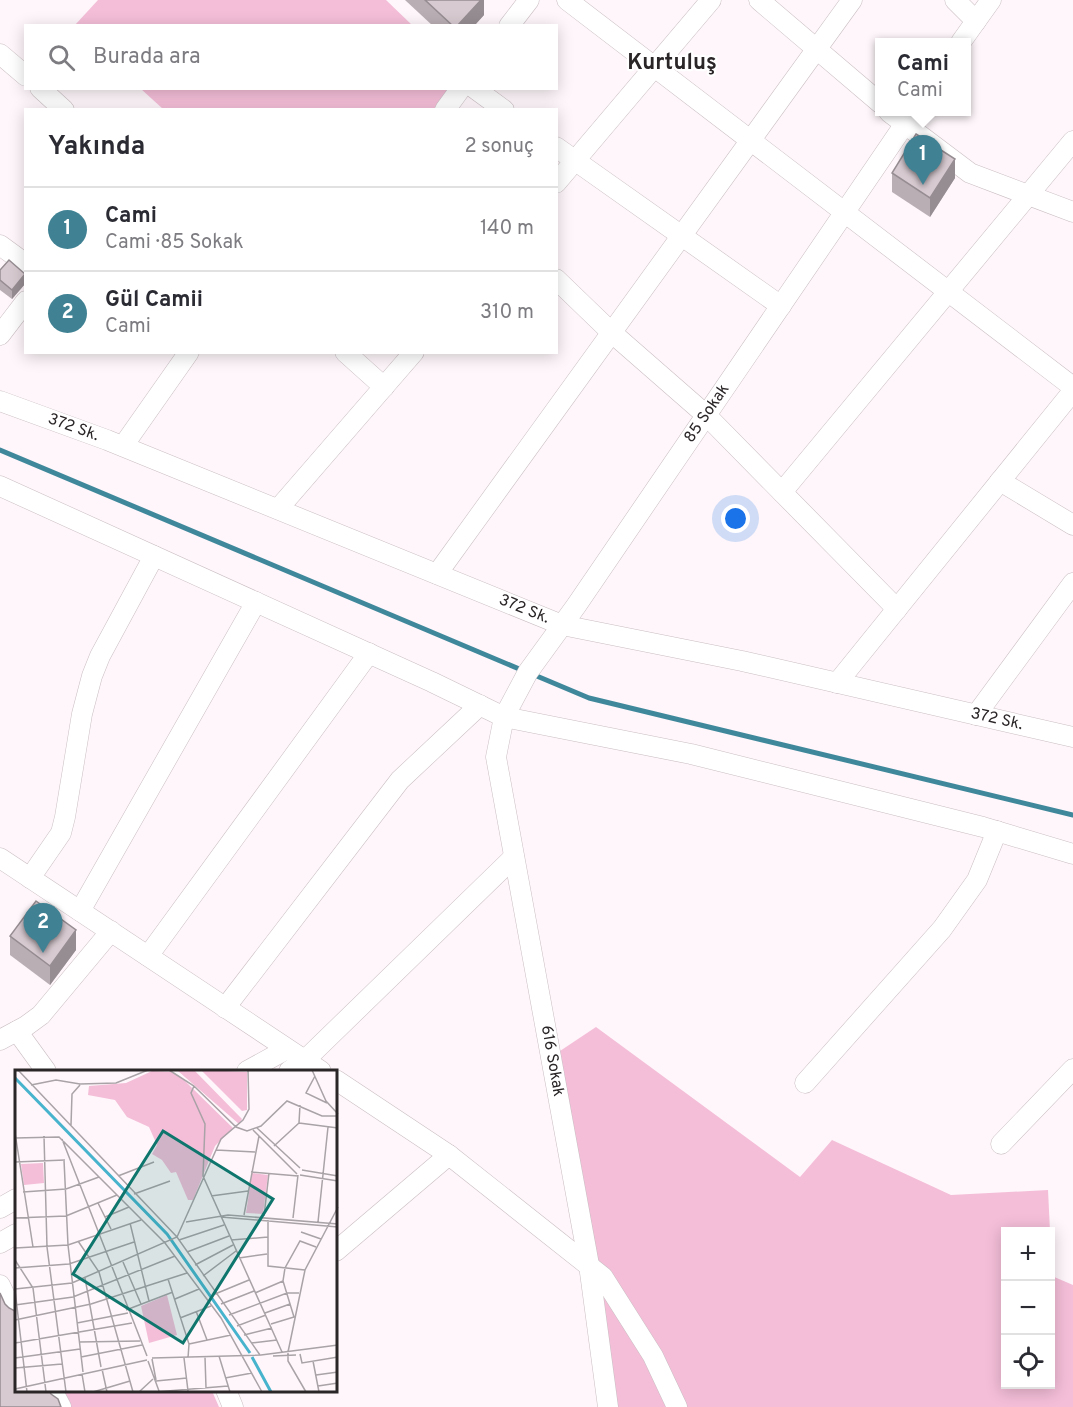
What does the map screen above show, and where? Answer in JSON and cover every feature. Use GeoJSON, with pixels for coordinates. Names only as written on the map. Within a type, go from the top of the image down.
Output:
{"type":"FeatureCollection","features":[{"type":"Feature","properties":{"kind":"street"},"geometry":{"type":"LineString","coordinates":[[511,24],[529,0]]}},
{"type":"Feature","properties":{"kind":"street"},"geometry":{"type":"LineString","coordinates":[[567,0],[1073,387]]}},
{"type":"Feature","properties":{"kind":"street"},"geometry":{"type":"LineString","coordinates":[[558,181],[711,0]]}},
{"type":"Feature","properties":{"kind":"street"},"geometry":{"type":"LineString","coordinates":[[759,0],[875,101]]}},
{"type":"Feature","properties":{"kind":"street"},"geometry":{"type":"LineString","coordinates":[[437,574],[852,0]]}},
{"type":"Feature","properties":{"kind":"street"},"geometry":{"type":"LineString","coordinates":[[955,0],[976,21]]}},
{"type":"Feature","properties":{"kind":"street"},"geometry":{"type":"LineString","coordinates":[[964,38],[991,0]]}},
{"type":"Feature","properties":{"kind":"street"},"geometry":{"type":"LineString","coordinates":[[0,54],[24,74]]}},
{"type":"Feature","properties":{"kind":"street"},"geometry":{"type":"LineString","coordinates":[[42,90],[62,108]]}},
{"type":"Feature","properties":{"kind":"street"},"geometry":{"type":"LineString","coordinates":[[446,108],[460,90]]}},
{"type":"Feature","properties":{"kind":"street"},"geometry":{"type":"LineString","coordinates":[[477,90],[501,108]]}},
{"type":"Feature","properties":{"kind":"street"},"geometry":{"type":"LineString","coordinates":[[902,116],[970,173],[1073,212]]}},
{"type":"Feature","properties":{"kind":"street","name":"85 Sokak"},"geometry":{"type":"LineString","coordinates":[[504,717],[528,672],[844,213],[902,116]]}},
{"type":"Feature","properties":{"kind":"street"},"geometry":{"type":"LineString","coordinates":[[782,492],[1073,141]]}},
{"type":"Feature","properties":{"kind":"street"},"geometry":{"type":"LineString","coordinates":[[558,148],[780,306]]}},
{"type":"Feature","properties":{"kind":"street"},"geometry":{"type":"LineString","coordinates":[[0,245],[24,263]]}},
{"type":"Feature","properties":{"kind":"street"},"geometry":{"type":"LineString","coordinates":[[558,281],[611,332],[706,415],[897,609]]}},
{"type":"Feature","properties":{"kind":"street"},"geometry":{"type":"LineString","coordinates":[[0,335],[24,304]]}},
{"type":"Feature","properties":{"kind":"street"},"geometry":{"type":"LineString","coordinates":[[123,446],[188,354]]}},
{"type":"Feature","properties":{"kind":"street"},"geometry":{"type":"LineString","coordinates":[[347,354],[384,387]]}},
{"type":"Feature","properties":{"kind":"street"},"geometry":{"type":"LineString","coordinates":[[278,509],[412,354]]}},
{"type":"Feature","properties":{"kind":"street"},"geometry":{"type":"LineString","coordinates":[[837,683],[1073,391]]}},
{"type":"Feature","properties":{"kind":"street","name":"372 Sk."},"geometry":{"type":"LineString","coordinates":[[0,401],[123,446],[562,625],[837,683],[1073,737]]}},
{"type":"Feature","properties":{"kind":"street"},"geometry":{"type":"LineString","coordinates":[[1000,481],[1073,525]]}},
{"type":"Feature","properties":{"kind":"street"},"geometry":{"type":"LineString","coordinates":[[0,486],[369,653],[504,717],[691,754],[997,831],[1073,854]]}},
{"type":"Feature","properties":{"kind":"street"},"geometry":{"type":"LineString","coordinates":[[30,878],[61,833],[84,704],[92,676],[100,656],[154,556]]}},
{"type":"Feature","properties":{"kind":"street"},"geometry":{"type":"LineString","coordinates":[[976,715],[1073,583]]}},
{"type":"Feature","properties":{"kind":"street"},"geometry":{"type":"LineString","coordinates":[[80,911],[256,602]]}},
{"type":"Feature","properties":{"kind":"street"},"geometry":{"type":"LineString","coordinates":[[148,956],[369,653]]}},
{"type":"Feature","properties":{"kind":"street"},"geometry":{"type":"LineString","coordinates":[[225,1008],[400,780],[480,705]]}},
{"type":"Feature","properties":{"kind":"street","name":"616 Sokak"},"geometry":{"type":"LineString","coordinates":[[504,717],[496,757],[589,1265],[608,1407]]}},
{"type":"Feature","properties":{"kind":"street"},"geometry":{"type":"LineString","coordinates":[[805,1083],[942,929],[977,880],[997,831]]}},
{"type":"Feature","properties":{"kind":"street"},"geometry":{"type":"LineString","coordinates":[[296,1066],[514,857]]}},
{"type":"Feature","properties":{"kind":"street"},"geometry":{"type":"LineString","coordinates":[[0,858],[287,1049],[296,1066]]}},
{"type":"Feature","properties":{"kind":"street"},"geometry":{"type":"LineString","coordinates":[[45,1070],[15,1032],[41,1015],[111,931]]}},
{"type":"Feature","properties":{"kind":"street"},"geometry":{"type":"LineString","coordinates":[[249,1070],[287,1049]]}},
{"type":"Feature","properties":{"kind":"street"},"geometry":{"type":"LineString","coordinates":[[296,1066],[316,1070]]}},
{"type":"Feature","properties":{"kind":"street"},"geometry":{"type":"LineString","coordinates":[[1001,1144],[1073,1069]]}},
{"type":"Feature","properties":{"kind":"street"},"geometry":{"type":"LineString","coordinates":[[338,1081],[449,1155],[603,1277],[653,1356],[676,1407]]}},
{"type":"Feature","properties":{"kind":"street"},"geometry":{"type":"LineString","coordinates":[[338,1249],[449,1155]]}},
{"type":"Feature","properties":{"kind":"street"},"geometry":{"type":"LineString","coordinates":[[0,1208],[15,1200]]}},
{"type":"Feature","properties":{"kind":"street"},"geometry":{"type":"LineString","coordinates":[[0,1244],[15,1235]]}},
{"type":"Feature","properties":{"kind":"street"},"geometry":{"type":"LineString","coordinates":[[0,1285],[15,1316]]}},
{"type":"Feature","properties":{"kind":"street"},"geometry":{"type":"LineString","coordinates":[[53,1392],[61,1407]]}},
{"type":"Feature","properties":{"kind":"street"},"geometry":{"type":"LineString","coordinates":[[227,1392],[233,1407]]}},
{"type":"Feature","properties":{"kind":"shaded area"},"geometry":{"type":"Polygon","coordinates":[[[98,0],[386,0],[411,24],[76,24],[98,0]]]}},
{"type":"Feature","properties":{"kind":"shaded area"},"geometry":{"type":"Polygon","coordinates":[[[142,90],[450,90],[437,108],[162,108],[142,90]]]}},
{"type":"Feature","properties":{"kind":"shaded area"},"geometry":{"type":"Polygon","coordinates":[[[596,1027],[800,1177],[832,1140],[951,1195],[1048,1190],[1050,1227],[1001,1227],[1001,1389],[1055,1389],[1055,1277],[1073,1285],[1073,1407],[617,1407],[557,1053],[596,1027]]]}},
{"type":"Feature","properties":{"kind":"shaded area"},"geometry":{"type":"Polygon","coordinates":[[[63,1392],[212,1392],[219,1407],[70,1407],[63,1392]]]}},
{"type":"Feature","properties":{"kind":"building"},"geometry":{"type":"Polygon","coordinates":[[[425,0],[481,0],[459,24],[451,24],[425,0]]]}},
{"type":"Feature","properties":{"kind":"building"},"geometry":{"type":"Polygon","coordinates":[[[916,134],[955,159],[930,198],[892,173],[916,134]]]}},
{"type":"Feature","properties":{"kind":"building"},"geometry":{"type":"Polygon","coordinates":[[[9,260],[24,275],[12,290],[0,280],[0,270],[9,260]]]}},
{"type":"Feature","properties":{"kind":"building"},"geometry":{"type":"Polygon","coordinates":[[[36,901],[76,930],[50,966],[10,936],[36,901]]]}},
{"type":"Feature","properties":{"kind":"building"},"geometry":{"type":"Polygon","coordinates":[[[0,1293],[5,1304],[15,1311],[15,1392],[50,1392],[58,1399],[61,1407],[0,1407],[0,1293]]]}},
{"type":"Feature","properties":{"kind":"waterway"},"geometry":{"type":"LineString","coordinates":[[0,450],[524,671]]}},
{"type":"Feature","properties":{"kind":"waterway"},"geometry":{"type":"LineString","coordinates":[[532,674],[589,698],[1073,815]]}},
{"type":"Feature","properties":{"kind":"place","name":"Cami"},"geometry":{"type":"Point","coordinates":[923,185]}},
{"type":"Feature","properties":{"kind":"place","name":"Gül Camii"},"geometry":{"type":"Point","coordinates":[43,953]}},
{"type":"Feature","properties":{"kind":"district","name":"Kurtuluş"},"geometry":{"type":"Point","coordinates":[672,63]}}]}
